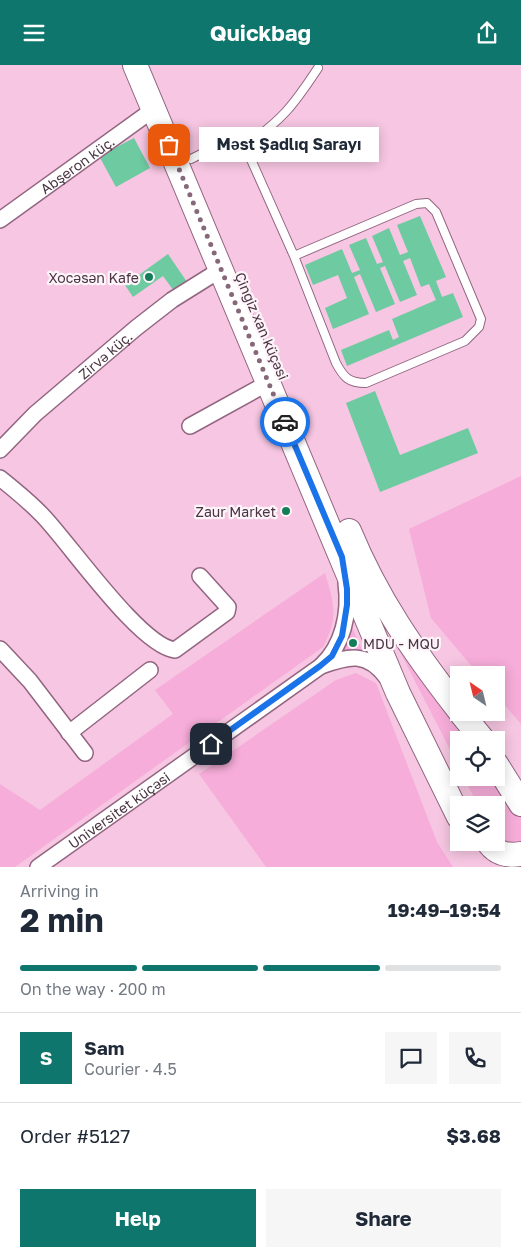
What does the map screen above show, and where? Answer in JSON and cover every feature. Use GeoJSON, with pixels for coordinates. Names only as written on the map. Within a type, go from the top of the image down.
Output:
{"type":"FeatureCollection","features":[{"type":"Feature","properties":{"kind":"main road","name":"Çingiz xan küçəsi"},"geometry":{"type":"LineString","coordinates":[[136,65],[398,693],[422,744]]}},
{"type":"Feature","properties":{"kind":"main road","name":"Çingiz xan küçəsi"},"geometry":{"type":"LineString","coordinates":[[152,65],[360,559],[396,625],[450,698]]}},
{"type":"Feature","properties":{"kind":"main road","name":"Çingiz xan küçəsi"},"geometry":{"type":"LineString","coordinates":[[468,721],[476,731]]}},
{"type":"Feature","properties":{"kind":"main road"},"geometry":{"type":"LineString","coordinates":[[422,744],[457,796]]}},
{"type":"Feature","properties":{"kind":"main road"},"geometry":{"type":"LineString","coordinates":[[422,744],[450,799]]}},
{"type":"Feature","properties":{"kind":"main road"},"geometry":{"type":"LineString","coordinates":[[505,766],[521,785]]}},
{"type":"Feature","properties":{"kind":"main road"},"geometry":{"type":"LineString","coordinates":[[505,778],[521,804]]}},
{"type":"Feature","properties":{"kind":"main road"},"geometry":{"type":"LineString","coordinates":[[479,851],[489,867]]}},
{"type":"Feature","properties":{"kind":"main road"},"geometry":{"type":"LineString","coordinates":[[498,851],[500,853],[521,854]]}},
{"type":"Feature","properties":{"kind":"street","name":"Abşeron küç."},"geometry":{"type":"LineString","coordinates":[[0,220],[154,109]]}},
{"type":"Feature","properties":{"kind":"street","name":"Zirvə küç."},"geometry":{"type":"LineString","coordinates":[[0,450],[35,414],[136,329],[172,301],[220,270]]}},
{"type":"Feature","properties":{"kind":"street"},"geometry":{"type":"LineString","coordinates":[[190,426],[268,383]]}},
{"type":"Feature","properties":{"kind":"street"},"geometry":{"type":"LineString","coordinates":[[0,479],[43,516],[125,615],[165,649],[175,649],[227,612],[228,607],[200,576]]}},
{"type":"Feature","properties":{"kind":"street"},"geometry":{"type":"LineString","coordinates":[[320,666],[332,656],[342,636],[347,605],[342,557]]}},
{"type":"Feature","properties":{"kind":"street"},"geometry":{"type":"LineString","coordinates":[[0,649],[30,681],[85,753]]}},
{"type":"Feature","properties":{"kind":"street"},"geometry":{"type":"LineString","coordinates":[[320,666],[344,657],[360,658],[375,664],[398,693]]}},
{"type":"Feature","properties":{"kind":"street","name":"Universitet küçəsi"},"geometry":{"type":"LineString","coordinates":[[38,867],[320,666]]}},
{"type":"Feature","properties":{"kind":"street"},"geometry":{"type":"LineString","coordinates":[[70,733],[150,671]]}},
{"type":"Feature","properties":{"kind":"lane"},"geometry":{"type":"LineString","coordinates":[[191,159],[205,152],[244,146],[274,126],[293,106],[318,68]]}},
{"type":"Feature","properties":{"kind":"lane"},"geometry":{"type":"LineString","coordinates":[[244,146],[294,256],[336,363],[344,378],[354,383],[366,383],[466,341],[479,327],[481,319],[436,211],[427,203],[416,205],[294,256]]}},
{"type":"Feature","properties":{"kind":"shaded area"},"geometry":{"type":"Polygon","coordinates":[[[521,476],[521,724],[505,705],[505,666],[471,666],[431,618],[409,529],[521,476]]]}},
{"type":"Feature","properties":{"kind":"shaded area"},"geometry":{"type":"Polygon","coordinates":[[[325,573],[333,602],[333,618],[323,647],[15,867],[0,867],[0,784],[40,810],[173,714],[155,690],[325,573]]]}},
{"type":"Feature","properties":{"kind":"shaded area"},"geometry":{"type":"Polygon","coordinates":[[[353,629],[362,650],[341,651],[353,629]]]}},
{"type":"Feature","properties":{"kind":"shaded area"},"geometry":{"type":"Polygon","coordinates":[[[398,648],[458,731],[450,731],[450,749],[398,648]]]}},
{"type":"Feature","properties":{"kind":"shaded area"},"geometry":{"type":"Polygon","coordinates":[[[356,673],[376,683],[437,842],[453,867],[266,867],[199,774],[336,680],[356,673]]]}},
{"type":"Feature","properties":{"kind":"shaded area"},"geometry":{"type":"Polygon","coordinates":[[[468,786],[498,786],[521,817],[521,843],[516,847],[505,843],[505,796],[473,796],[468,786]]]}},
{"type":"Feature","properties":{"kind":"building"},"geometry":{"type":"Polygon","coordinates":[[[134,138],[150,168],[116,187],[99,156],[134,138]]]}},
{"type":"Feature","properties":{"kind":"building"},"geometry":{"type":"Polygon","coordinates":[[[420,216],[446,277],[436,281],[442,297],[453,293],[463,317],[347,366],[341,350],[389,330],[393,340],[399,337],[392,319],[436,300],[429,284],[421,287],[410,258],[403,261],[417,295],[400,302],[385,266],[380,268],[395,304],[376,312],[360,274],[354,277],[369,314],[333,329],[325,308],[347,298],[338,275],[313,285],[305,265],[342,249],[352,273],[360,270],[349,245],[366,238],[377,264],[383,262],[372,236],[389,228],[400,255],[408,252],[397,225],[420,216]]]}},
{"type":"Feature","properties":{"kind":"building"},"geometry":{"type":"Polygon","coordinates":[[[168,254],[187,282],[174,291],[163,276],[133,297],[125,285],[168,254]]]}},
{"type":"Feature","properties":{"kind":"building"},"geometry":{"type":"Polygon","coordinates":[[[375,391],[400,455],[468,428],[478,453],[380,492],[346,403],[375,391]]]}},
{"type":"Feature","properties":{"kind":"way so far"},"geometry":{"type":"LineString","coordinates":[[169,145],[285,422]]}},
{"type":"Feature","properties":{"kind":"place","name":"Məst Şadlıq Sarayı"},"geometry":{"type":"Point","coordinates":[169,145]}},
{"type":"Feature","properties":{"kind":"place","name":"Xocəsən Kafe"},"geometry":{"type":"Point","coordinates":[149,277]}},
{"type":"Feature","properties":{"kind":"place","name":"Zaur Market"},"geometry":{"type":"Point","coordinates":[286,511]}},
{"type":"Feature","properties":{"kind":"place","name":"MDU - MQU"},"geometry":{"type":"Point","coordinates":[353,643]}},
{"type":"Feature","properties":{"kind":"route"},"geometry":{"type":"LineString","coordinates":[[211,744],[320,666],[332,656],[342,636],[347,605],[347,589],[342,557],[285,422]]}}]}
